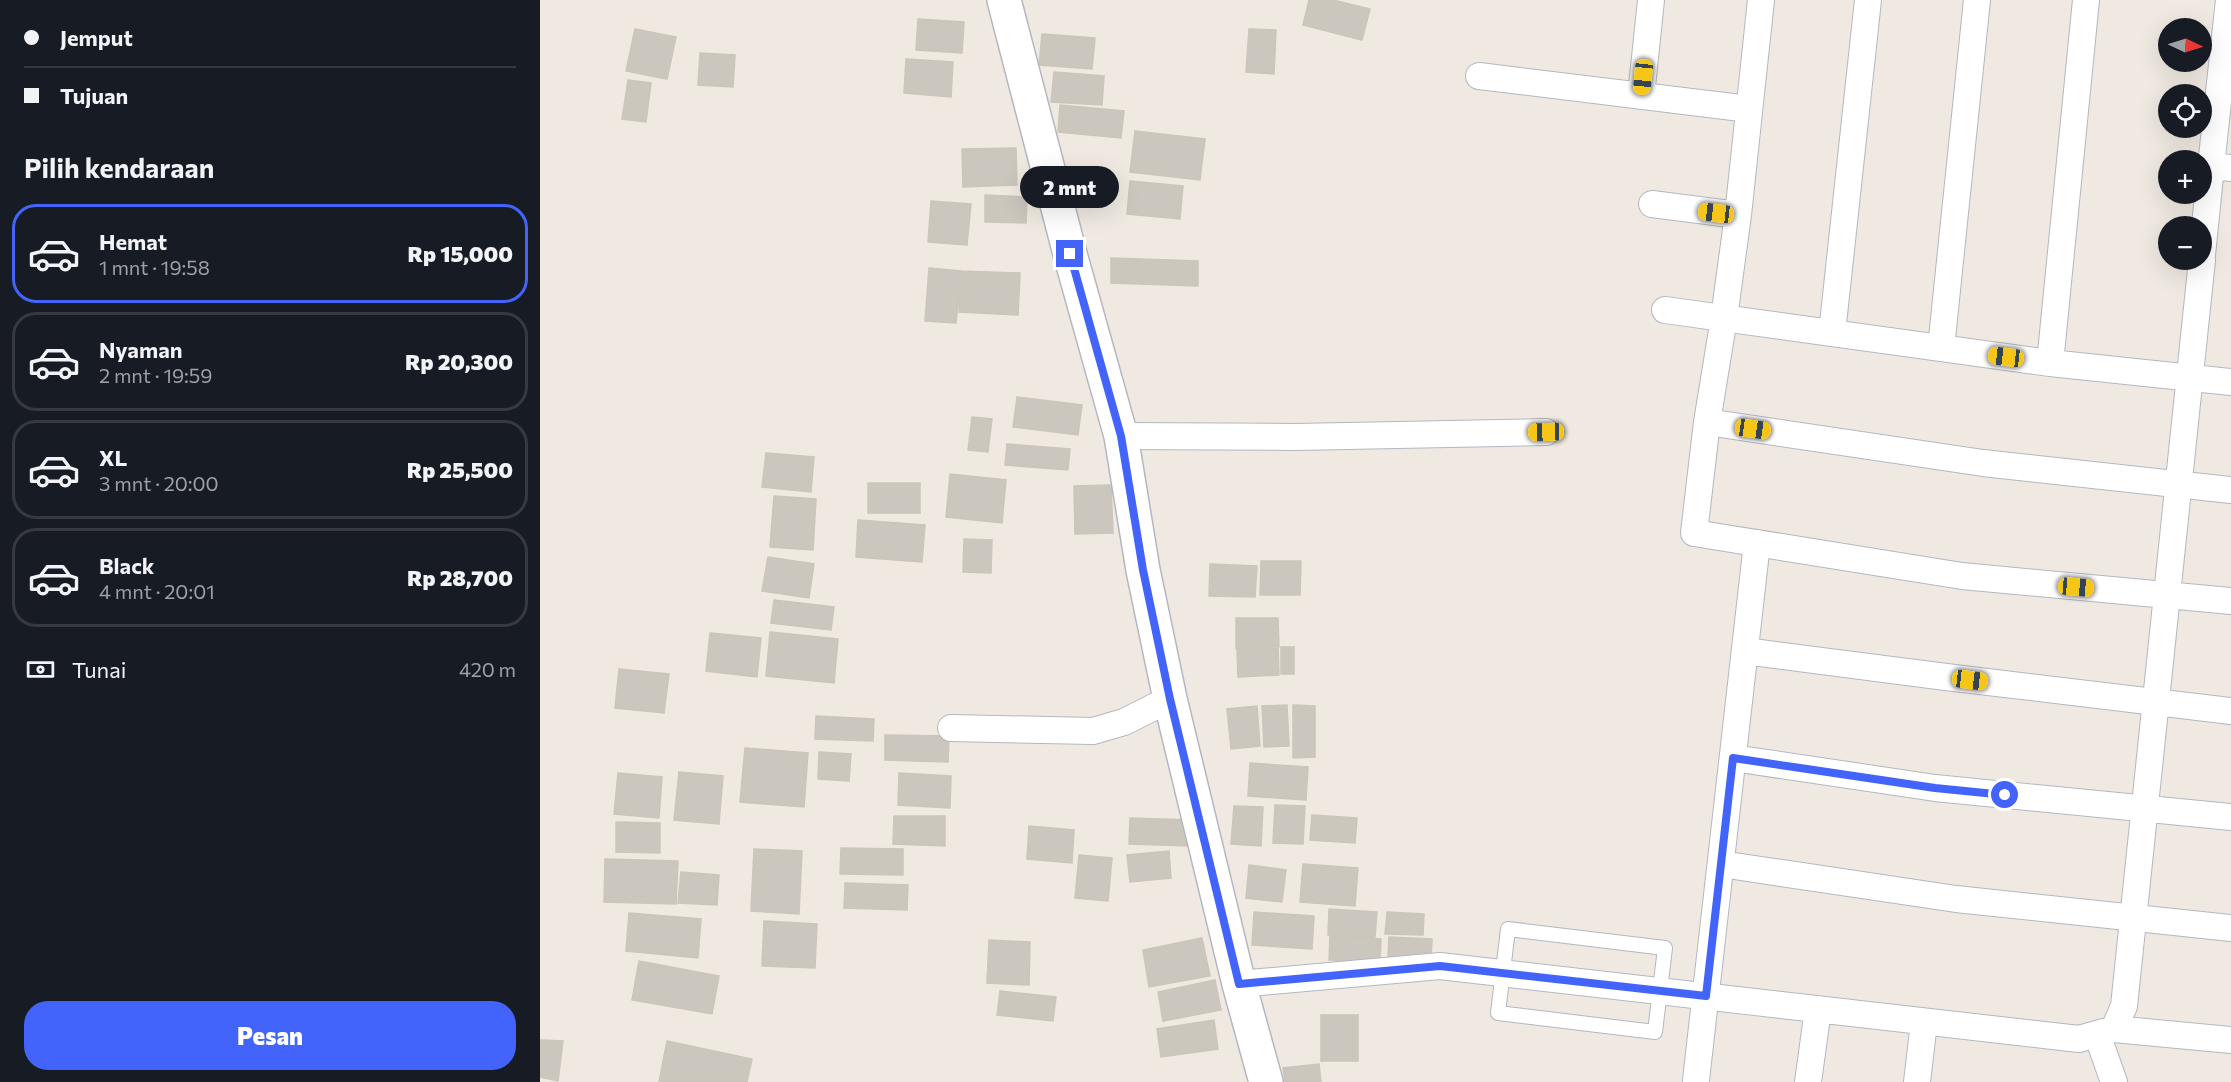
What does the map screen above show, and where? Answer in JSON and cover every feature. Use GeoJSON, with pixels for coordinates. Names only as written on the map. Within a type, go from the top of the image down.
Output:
{"type":"FeatureCollection","features":[{"type":"Feature","properties":{"kind":"street"},"geometry":{"type":"LineString","coordinates":[[1004,0],[1070,254],[1121,436],[1143,570],[1170,699],[1239,984],[1266,1082]]}},
{"type":"Feature","properties":{"kind":"street"},"geometry":{"type":"LineString","coordinates":[[1641,96],[1651,0]]}},
{"type":"Feature","properties":{"kind":"street"},"geometry":{"type":"LineString","coordinates":[[1761,0],[1738,215],[1707,422],[1694,533],[1962,576],[2231,601]]}},
{"type":"Feature","properties":{"kind":"street"},"geometry":{"type":"LineString","coordinates":[[1832,333],[1868,0]]}},
{"type":"Feature","properties":{"kind":"street"},"geometry":{"type":"LineString","coordinates":[[1941,348],[1977,0]]}},
{"type":"Feature","properties":{"kind":"street"},"geometry":{"type":"LineString","coordinates":[[2050,363],[2086,0]]}},
{"type":"Feature","properties":{"kind":"street"},"geometry":{"type":"LineString","coordinates":[[2210,216],[2221,167],[2229,0]]}},
{"type":"Feature","properties":{"kind":"street"},"geometry":{"type":"LineString","coordinates":[[1479,76],[1749,109]]}},
{"type":"Feature","properties":{"kind":"street"},"geometry":{"type":"LineString","coordinates":[[1653,204],[1738,215]]}},
{"type":"Feature","properties":{"kind":"street"},"geometry":{"type":"LineString","coordinates":[[2114,1082],[2106,1031],[2124,1006],[2201,270]]}},
{"type":"Feature","properties":{"kind":"street"},"geometry":{"type":"LineString","coordinates":[[1665,310],[2050,363],[2231,382]]}},
{"type":"Feature","properties":{"kind":"street"},"geometry":{"type":"LineString","coordinates":[[1707,422],[1983,463],[2231,490]]}},
{"type":"Feature","properties":{"kind":"street"},"geometry":{"type":"LineString","coordinates":[[1121,436],[1295,437],[1546,432]]}},
{"type":"Feature","properties":{"kind":"street"},"geometry":{"type":"LineString","coordinates":[[1696,1080],[1757,543]]}},
{"type":"Feature","properties":{"kind":"street"},"geometry":{"type":"LineString","coordinates":[[1745,651],[2231,711]]}},
{"type":"Feature","properties":{"kind":"street"},"geometry":{"type":"LineString","coordinates":[[951,728],[1093,730],[1124,722],[1170,699]]}},
{"type":"Feature","properties":{"kind":"street"},"geometry":{"type":"LineString","coordinates":[[1733,758],[1935,788],[2231,817]]}},
{"type":"Feature","properties":{"kind":"street"},"geometry":{"type":"LineString","coordinates":[[1721,864],[1956,898],[2231,928]]}},
{"type":"Feature","properties":{"kind":"street"},"geometry":{"type":"LineString","coordinates":[[1239,984],[1440,966],[2079,1039],[2106,1031],[2231,1040]]}},
{"type":"Feature","properties":{"kind":"street"},"geometry":{"type":"LineString","coordinates":[[1808,1082],[1818,1009]]}},
{"type":"Feature","properties":{"kind":"street"},"geometry":{"type":"LineString","coordinates":[[1917,1082],[1924,1022]]}},
{"type":"Feature","properties":{"kind":"lane"},"geometry":{"type":"LineString","coordinates":[[1508,928],[1665,948],[1654,1032],[1498,1013],[1503,973],[1508,928]]}},
{"type":"Feature","properties":{"kind":"building"},"geometry":{"type":"Polygon","coordinates":[[[1309,0],[1333,0],[1370,9],[1362,40],[1303,25],[1309,0]]]}},
{"type":"Feature","properties":{"kind":"building"},"geometry":{"type":"Polygon","coordinates":[[[918,19],[964,22],[962,53],[916,50],[918,19]]]}},
{"type":"Feature","properties":{"kind":"building"},"geometry":{"type":"Polygon","coordinates":[[[635,29],[676,37],[667,79],[626,71],[635,29]]]}},
{"type":"Feature","properties":{"kind":"building"},"geometry":{"type":"Polygon","coordinates":[[[1249,29],[1276,30],[1274,74],[1246,72],[1249,29]]]}},
{"type":"Feature","properties":{"kind":"building"},"geometry":{"type":"Polygon","coordinates":[[[1042,34],[1095,38],[1092,69],[1039,65],[1042,34]]]}},
{"type":"Feature","properties":{"kind":"building"},"geometry":{"type":"Polygon","coordinates":[[[700,53],[735,55],[733,87],[698,85],[700,53]]]}},
{"type":"Feature","properties":{"kind":"building"},"geometry":{"type":"Polygon","coordinates":[[[906,59],[953,62],[951,97],[904,93],[906,59]]]}},
{"type":"Feature","properties":{"kind":"building"},"geometry":{"type":"Polygon","coordinates":[[[1054,72],[1104,76],[1102,105],[1051,102],[1054,72]]]}},
{"type":"Feature","properties":{"kind":"building"},"geometry":{"type":"Polygon","coordinates":[[[628,80],[651,83],[646,122],[622,119],[628,80]]]}},
{"type":"Feature","properties":{"kind":"building"},"geometry":{"type":"Polygon","coordinates":[[[1060,105],[1124,111],[1121,138],[1058,132],[1060,105]]]}},
{"type":"Feature","properties":{"kind":"building"},"geometry":{"type":"Polygon","coordinates":[[[1135,131],[1205,139],[1200,180],[1130,172],[1135,131]]]}},
{"type":"Feature","properties":{"kind":"building"},"geometry":{"type":"Polygon","coordinates":[[[1016,148],[1017,185],[963,187],[962,149],[1016,148]]]}},
{"type":"Feature","properties":{"kind":"building"},"geometry":{"type":"Polygon","coordinates":[[[1130,181],[1183,186],[1180,219],[1127,214],[1130,181]]]}},
{"type":"Feature","properties":{"kind":"building"},"geometry":{"type":"Polygon","coordinates":[[[985,195],[1027,197],[1026,223],[985,222],[985,195]]]}},
{"type":"Feature","properties":{"kind":"building"},"geometry":{"type":"Polygon","coordinates":[[[931,201],[971,204],[967,245],[928,242],[931,201]]]}},
{"type":"Feature","properties":{"kind":"building"},"geometry":{"type":"Polygon","coordinates":[[[1111,258],[1198,261],[1198,286],[1111,283],[1111,258]]]}},
{"type":"Feature","properties":{"kind":"building"},"geometry":{"type":"Polygon","coordinates":[[[929,268],[961,271],[956,323],[925,321],[929,268]]]}},
{"type":"Feature","properties":{"kind":"building"},"geometry":{"type":"Polygon","coordinates":[[[961,271],[1020,273],[1018,315],[959,312],[961,271]]]}},
{"type":"Feature","properties":{"kind":"building"},"geometry":{"type":"Polygon","coordinates":[[[1017,397],[1082,405],[1078,435],[1013,427],[1017,397]]]}},
{"type":"Feature","properties":{"kind":"building"},"geometry":{"type":"Polygon","coordinates":[[[972,417],[992,419],[988,452],[968,450],[972,417]]]}},
{"type":"Feature","properties":{"kind":"building"},"geometry":{"type":"Polygon","coordinates":[[[1007,444],[1070,449],[1068,470],[1005,465],[1007,444]]]}},
{"type":"Feature","properties":{"kind":"building"},"geometry":{"type":"Polygon","coordinates":[[[766,453],[814,457],[811,492],[762,487],[766,453]]]}},
{"type":"Feature","properties":{"kind":"building"},"geometry":{"type":"Polygon","coordinates":[[[950,474],[1006,480],[1002,523],[946,517],[950,474]]]}},
{"type":"Feature","properties":{"kind":"building"},"geometry":{"type":"Polygon","coordinates":[[[868,483],[920,483],[920,513],[868,513],[868,483]]]}},
{"type":"Feature","properties":{"kind":"building"},"geometry":{"type":"Polygon","coordinates":[[[1111,485],[1113,533],[1075,534],[1074,486],[1111,485]]]}},
{"type":"Feature","properties":{"kind":"building"},"geometry":{"type":"Polygon","coordinates":[[[774,496],[816,499],[813,550],[770,547],[774,496]]]}},
{"type":"Feature","properties":{"kind":"building"},"geometry":{"type":"Polygon","coordinates":[[[858,520],[925,525],[922,562],[856,557],[858,520]]]}},
{"type":"Feature","properties":{"kind":"building"},"geometry":{"type":"Polygon","coordinates":[[[964,539],[992,540],[991,573],[963,572],[964,539]]]}},
{"type":"Feature","properties":{"kind":"building"},"geometry":{"type":"Polygon","coordinates":[[[768,557],[814,564],[809,598],[762,591],[768,557]]]}},
{"type":"Feature","properties":{"kind":"building"},"geometry":{"type":"Polygon","coordinates":[[[1261,561],[1301,561],[1300,595],[1260,595],[1261,561]]]}},
{"type":"Feature","properties":{"kind":"building"},"geometry":{"type":"Polygon","coordinates":[[[1210,564],[1257,566],[1255,597],[1209,596],[1210,564]]]}},
{"type":"Feature","properties":{"kind":"building"},"geometry":{"type":"Polygon","coordinates":[[[774,600],[834,607],[831,630],[771,623],[774,600]]]}},
{"type":"Feature","properties":{"kind":"building"},"geometry":{"type":"Polygon","coordinates":[[[1236,618],[1278,618],[1279,647],[1236,648],[1236,618]]]}},
{"type":"Feature","properties":{"kind":"building"},"geometry":{"type":"Polygon","coordinates":[[[770,632],[838,639],[834,683],[766,676],[770,632]]]}},
{"type":"Feature","properties":{"kind":"building"},"geometry":{"type":"Polygon","coordinates":[[[710,633],[761,638],[757,677],[706,671],[710,633]]]}},
{"type":"Feature","properties":{"kind":"building"},"geometry":{"type":"Polygon","coordinates":[[[1281,647],[1294,647],[1294,674],[1281,674],[1281,647]]]}},
{"type":"Feature","properties":{"kind":"building"},"geometry":{"type":"Polygon","coordinates":[[[1278,648],[1279,675],[1238,677],[1237,649],[1278,648]]]}},
{"type":"Feature","properties":{"kind":"building"},"geometry":{"type":"Polygon","coordinates":[[[619,669],[669,674],[664,713],[615,708],[619,669]]]}},
{"type":"Feature","properties":{"kind":"building"},"geometry":{"type":"Polygon","coordinates":[[[1287,705],[1289,746],[1264,747],[1262,706],[1287,705]]]}},
{"type":"Feature","properties":{"kind":"building"},"geometry":{"type":"Polygon","coordinates":[[[1293,705],[1315,706],[1315,757],[1293,758],[1293,705]]]}},
{"type":"Feature","properties":{"kind":"building"},"geometry":{"type":"Polygon","coordinates":[[[1257,706],[1260,746],[1231,749],[1227,709],[1257,706]]]}},
{"type":"Feature","properties":{"kind":"building"},"geometry":{"type":"Polygon","coordinates":[[[816,716],[874,719],[873,741],[815,739],[816,716]]]}},
{"type":"Feature","properties":{"kind":"building"},"geometry":{"type":"Polygon","coordinates":[[[885,735],[949,736],[948,762],[885,760],[885,735]]]}},
{"type":"Feature","properties":{"kind":"building"},"geometry":{"type":"Polygon","coordinates":[[[745,748],[808,753],[804,807],[740,802],[745,748]]]}},
{"type":"Feature","properties":{"kind":"building"},"geometry":{"type":"Polygon","coordinates":[[[819,752],[851,754],[849,781],[818,779],[819,752]]]}},
{"type":"Feature","properties":{"kind":"building"},"geometry":{"type":"Polygon","coordinates":[[[1250,763],[1308,767],[1306,800],[1248,796],[1250,763]]]}},
{"type":"Feature","properties":{"kind":"building"},"geometry":{"type":"Polygon","coordinates":[[[679,772],[723,776],[719,824],[674,820],[679,772]]]}},
{"type":"Feature","properties":{"kind":"building"},"geometry":{"type":"Polygon","coordinates":[[[618,773],[662,777],[659,818],[614,814],[618,773]]]}},
{"type":"Feature","properties":{"kind":"building"},"geometry":{"type":"Polygon","coordinates":[[[899,773],[951,776],[950,808],[898,805],[899,773]]]}},
{"type":"Feature","properties":{"kind":"building"},"geometry":{"type":"Polygon","coordinates":[[[1275,805],[1305,806],[1303,844],[1273,843],[1275,805]]]}},
{"type":"Feature","properties":{"kind":"building"},"geometry":{"type":"Polygon","coordinates":[[[1234,806],[1263,807],[1261,846],[1231,844],[1234,806]]]}},
{"type":"Feature","properties":{"kind":"building"},"geometry":{"type":"Polygon","coordinates":[[[1312,815],[1357,818],[1355,843],[1310,840],[1312,815]]]}},
{"type":"Feature","properties":{"kind":"building"},"geometry":{"type":"Polygon","coordinates":[[[894,816],[945,816],[945,846],[893,844],[894,816]]]}},
{"type":"Feature","properties":{"kind":"building"},"geometry":{"type":"Polygon","coordinates":[[[1130,818],[1191,820],[1190,846],[1129,844],[1130,818]]]}},
{"type":"Feature","properties":{"kind":"building"},"geometry":{"type":"Polygon","coordinates":[[[616,822],[660,823],[660,853],[616,852],[616,822]]]}},
{"type":"Feature","properties":{"kind":"building"},"geometry":{"type":"Polygon","coordinates":[[[1029,826],[1074,830],[1072,863],[1027,859],[1029,826]]]}},
{"type":"Feature","properties":{"kind":"building"},"geometry":{"type":"Polygon","coordinates":[[[841,848],[903,849],[903,875],[840,874],[841,848]]]}},
{"type":"Feature","properties":{"kind":"building"},"geometry":{"type":"Polygon","coordinates":[[[754,849],[802,851],[799,914],[751,911],[754,849]]]}},
{"type":"Feature","properties":{"kind":"building"},"geometry":{"type":"Polygon","coordinates":[[[1169,851],[1171,878],[1130,882],[1127,855],[1169,851]]]}},
{"type":"Feature","properties":{"kind":"building"},"geometry":{"type":"Polygon","coordinates":[[[1079,855],[1112,858],[1108,901],[1075,898],[1079,855]]]}},
{"type":"Feature","properties":{"kind":"building"},"geometry":{"type":"Polygon","coordinates":[[[605,859],[678,861],[676,904],[604,902],[605,859]]]}},
{"type":"Feature","properties":{"kind":"building"},"geometry":{"type":"Polygon","coordinates":[[[1303,864],[1358,868],[1355,906],[1300,902],[1303,864]]]}},
{"type":"Feature","properties":{"kind":"building"},"geometry":{"type":"Polygon","coordinates":[[[1249,865],[1286,870],[1282,902],[1246,898],[1249,865]]]}},
{"type":"Feature","properties":{"kind":"building"},"geometry":{"type":"Polygon","coordinates":[[[681,872],[719,875],[717,905],[678,903],[681,872]]]}},
{"type":"Feature","properties":{"kind":"building"},"geometry":{"type":"Polygon","coordinates":[[[845,883],[908,885],[907,910],[844,908],[845,883]]]}},
{"type":"Feature","properties":{"kind":"building"},"geometry":{"type":"Polygon","coordinates":[[[1329,909],[1377,912],[1375,937],[1328,935],[1329,909]]]}},
{"type":"Feature","properties":{"kind":"building"},"geometry":{"type":"Polygon","coordinates":[[[1254,912],[1314,916],[1312,949],[1252,945],[1254,912]]]}},
{"type":"Feature","properties":{"kind":"building"},"geometry":{"type":"Polygon","coordinates":[[[1387,912],[1424,914],[1423,935],[1385,934],[1387,912]]]}},
{"type":"Feature","properties":{"kind":"building"},"geometry":{"type":"Polygon","coordinates":[[[629,913],[701,919],[698,958],[626,951],[629,913]]]}},
{"type":"Feature","properties":{"kind":"building"},"geometry":{"type":"Polygon","coordinates":[[[764,921],[817,924],[815,968],[762,966],[764,921]]]}},
{"type":"Feature","properties":{"kind":"building"},"geometry":{"type":"Polygon","coordinates":[[[1330,936],[1381,939],[1380,962],[1329,960],[1330,936]]]}},
{"type":"Feature","properties":{"kind":"building"},"geometry":{"type":"Polygon","coordinates":[[[1389,937],[1432,939],[1431,959],[1388,957],[1389,937]]]}},
{"type":"Feature","properties":{"kind":"building"},"geometry":{"type":"Polygon","coordinates":[[[1202,938],[1210,976],[1149,987],[1143,950],[1202,938]]]}},
{"type":"Feature","properties":{"kind":"building"},"geometry":{"type":"Polygon","coordinates":[[[989,940],[1030,942],[1029,985],[987,983],[989,940]]]}},
{"type":"Feature","properties":{"kind":"building"},"geometry":{"type":"Polygon","coordinates":[[[639,961],[719,976],[712,1014],[632,1000],[639,961]]]}},
{"type":"Feature","properties":{"kind":"building"},"geometry":{"type":"Polygon","coordinates":[[[1215,980],[1221,1010],[1163,1021],[1158,992],[1215,980]]]}},
{"type":"Feature","properties":{"kind":"building"},"geometry":{"type":"Polygon","coordinates":[[[1000,991],[1056,997],[1053,1021],[997,1015],[1000,991]]]}},
{"type":"Feature","properties":{"kind":"building"},"geometry":{"type":"Polygon","coordinates":[[[1321,1015],[1358,1015],[1358,1061],[1321,1061],[1321,1015]]]}},
{"type":"Feature","properties":{"kind":"building"},"geometry":{"type":"Polygon","coordinates":[[[1214,1020],[1218,1049],[1161,1057],[1157,1029],[1214,1020]]]}},
{"type":"Feature","properties":{"kind":"building"},"geometry":{"type":"Polygon","coordinates":[[[540,1040],[563,1041],[558,1081],[540,1077],[540,1040]]]}},
{"type":"Feature","properties":{"kind":"building"},"geometry":{"type":"Polygon","coordinates":[[[667,1041],[752,1059],[747,1082],[659,1082],[667,1041]]]}},
{"type":"Feature","properties":{"kind":"building"},"geometry":{"type":"Polygon","coordinates":[[[1319,1064],[1321,1082],[1285,1082],[1283,1068],[1319,1064]]]}},
{"type":"Feature","properties":{"kind":"route"},"geometry":{"type":"LineString","coordinates":[[1070,254],[1121,436],[1143,570],[1170,699],[1239,984],[1440,966],[1706,996],[1733,758],[1935,788],[2005,795]]}}]}
